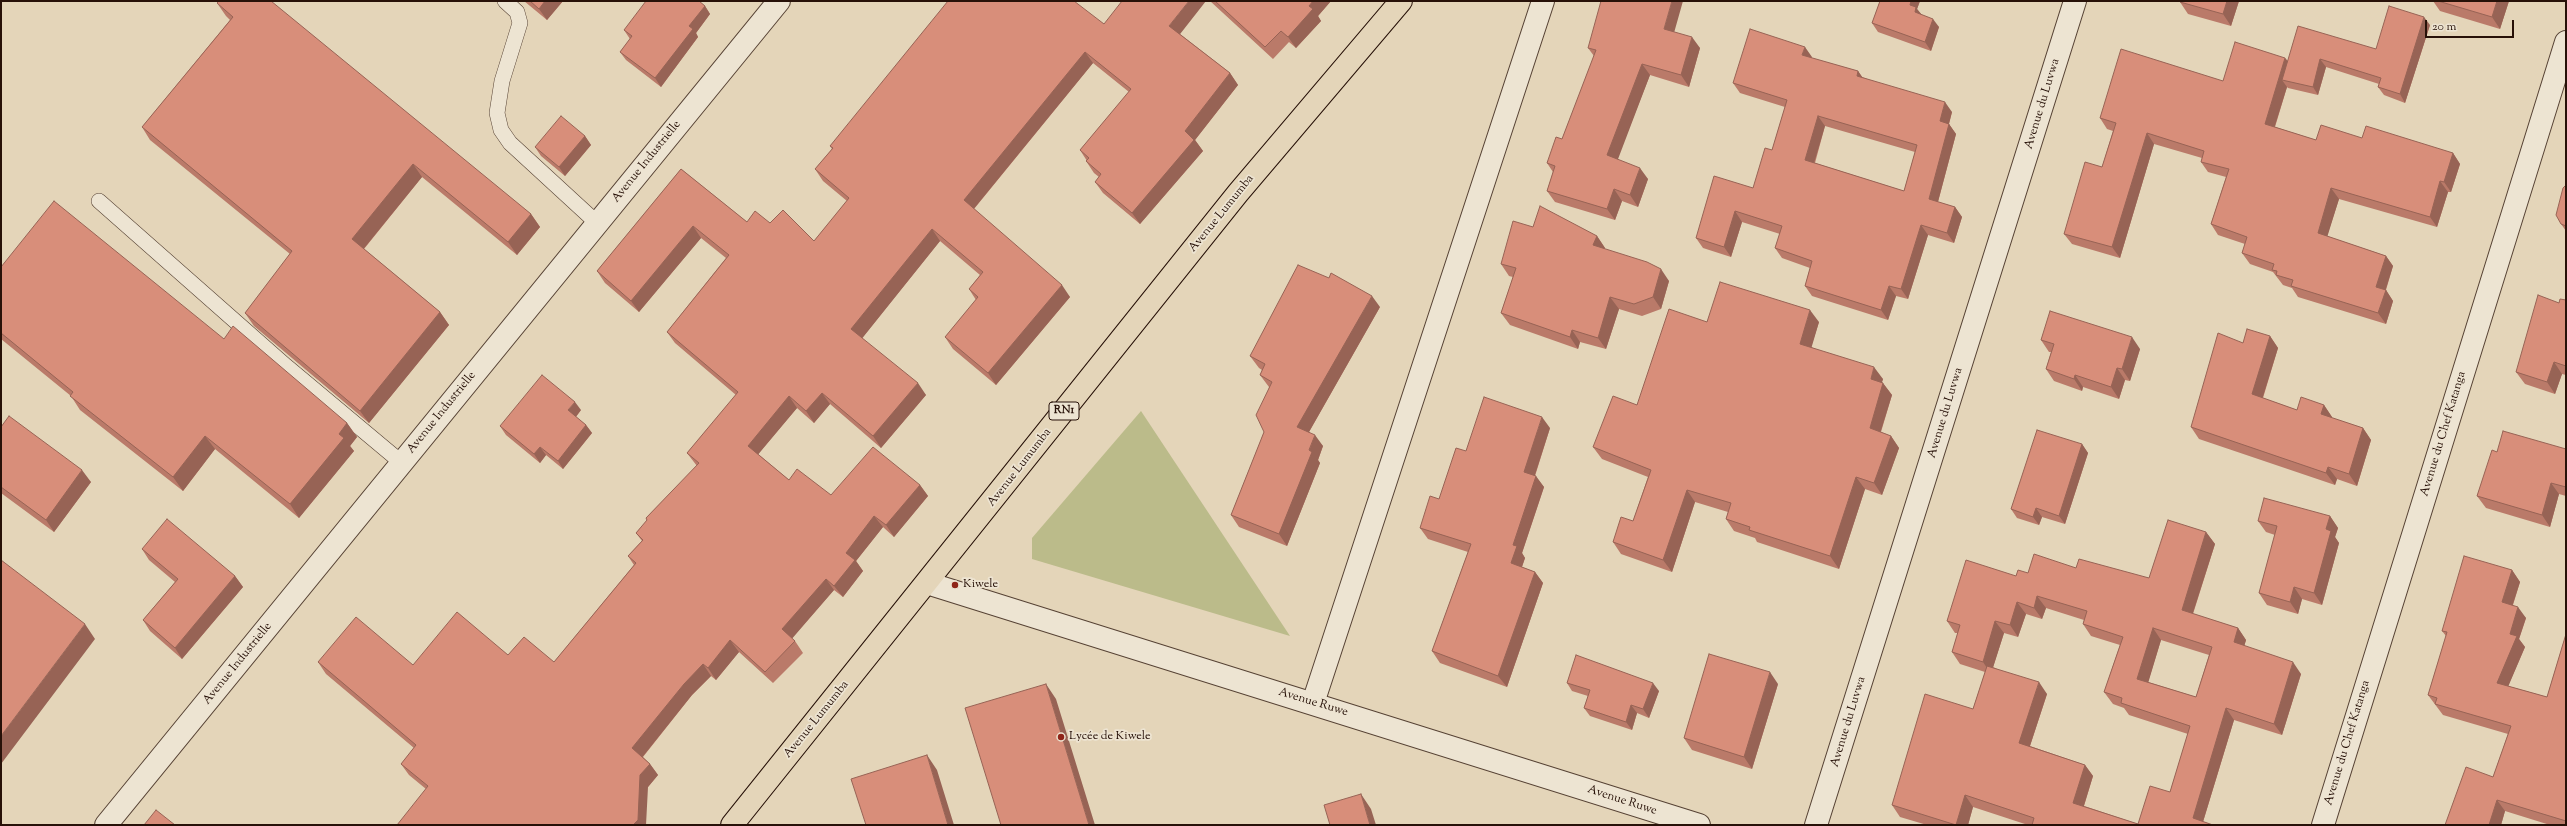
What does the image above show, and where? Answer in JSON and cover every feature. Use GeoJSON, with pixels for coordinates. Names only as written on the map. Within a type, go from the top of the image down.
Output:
{"type":"FeatureCollection","features":[{"type":"Feature","properties":{"kind":"highway","name":"Avenue Lumumba"},"geometry":{"type":"LineString","coordinates":[[732,825],[1238,193],[1401,1]]}},
{"type":"Feature","properties":{"kind":"street","name":"Avenue Industrielle"},"geometry":{"type":"LineString","coordinates":[[106,825],[779,1]]}},
{"type":"Feature","properties":{"kind":"street"},"geometry":{"type":"LineString","coordinates":[[1314,703],[1544,1]]}},
{"type":"Feature","properties":{"kind":"street","name":"Avenue du Luvwa"},"geometry":{"type":"LineString","coordinates":[[1816,825],[2075,1]]}},
{"type":"Feature","properties":{"kind":"street","name":"Avenue du Chef Katanga"},"geometry":{"type":"LineString","coordinates":[[2323,825],[2566,42]]}},
{"type":"Feature","properties":{"kind":"street","name":"Avenue Ruwe"},"geometry":{"type":"LineString","coordinates":[[927,583],[1314,703],[1699,825]]}},
{"type":"Feature","properties":{"kind":"lane"},"geometry":{"type":"LineString","coordinates":[[505,1],[517,12],[520,23],[502,81],[497,114],[501,130],[510,143],[597,223]]}},
{"type":"Feature","properties":{"kind":"lane"},"geometry":{"type":"LineString","coordinates":[[99,201],[286,366],[402,463]]}},
{"type":"Feature","properties":{"kind":"green space"},"geometry":{"type":"Polygon","coordinates":[[[1141,411],[1290,636],[1032,559],[1032,538],[1141,411]]]}},
{"type":"Feature","properties":{"kind":"building"},"geometry":{"type":"Polygon","coordinates":[[[219,1],[271,1],[531,214],[508,242],[413,164],[352,239],[440,312],[360,411],[245,313],[292,251],[142,127],[233,17],[217,3],[219,1]]]}},
{"type":"Feature","properties":{"kind":"building"},"geometry":{"type":"Polygon","coordinates":[[[530,1],[545,1],[539,9],[530,1]]]}},
{"type":"Feature","properties":{"kind":"building"},"geometry":{"type":"Polygon","coordinates":[[[646,1],[699,1],[705,6],[689,26],[693,29],[655,78],[620,52],[632,36],[624,30],[646,1]]]}},
{"type":"Feature","properties":{"kind":"building"},"geometry":{"type":"Polygon","coordinates":[[[948,1],[1074,1],[1104,24],[1122,1],[1189,1],[1169,26],[1230,73],[1185,131],[1194,140],[1132,213],[1095,182],[1101,174],[1086,161],[1089,158],[1080,150],[1131,89],[1085,52],[964,200],[1062,285],[988,373],[945,337],[978,297],[969,289],[983,272],[932,229],[851,329],[918,383],[873,436],[822,393],[806,411],[789,396],[748,446],[789,480],[797,469],[831,495],[873,447],[920,485],[886,525],[874,516],[846,553],[855,560],[834,586],[826,579],[782,629],[795,641],[765,672],[730,640],[708,668],[703,664],[684,684],[632,748],[650,764],[640,775],[638,820],[633,825],[397,825],[428,786],[401,764],[416,745],[318,662],[356,617],[413,665],[457,612],[508,655],[524,637],[554,662],[636,563],[628,556],[643,540],[636,533],[647,520],[646,518],[699,463],[687,453],[738,392],[667,332],[729,255],[693,226],[631,301],[597,271],[681,169],[747,222],[755,211],[770,223],[783,210],[814,241],[849,198],[815,169],[833,148],[830,146],[948,1]]]}},
{"type":"Feature","properties":{"kind":"building"},"geometry":{"type":"Polygon","coordinates":[[[1215,1],[1313,1],[1309,6],[1313,9],[1288,37],[1281,31],[1265,47],[1215,1]]]}},
{"type":"Feature","properties":{"kind":"building"},"geometry":{"type":"Polygon","coordinates":[[[1601,1],[1672,1],[1664,29],[1692,37],[1681,75],[1642,64],[1607,155],[1640,168],[1630,195],[1614,189],[1607,209],[1547,191],[1555,166],[1547,163],[1556,137],[1562,139],[1596,50],[1588,48],[1601,1]]]}},
{"type":"Feature","properties":{"kind":"building"},"geometry":{"type":"Polygon","coordinates":[[[1880,1],[1911,1],[1910,5],[1916,7],[1915,12],[1933,19],[1925,42],[1872,23],[1880,1]]]}},
{"type":"Feature","properties":{"kind":"building"},"geometry":{"type":"Polygon","coordinates":[[[2227,1],[2223,14],[2180,2],[2227,1]]]}},
{"type":"Feature","properties":{"kind":"building"},"geometry":{"type":"Polygon","coordinates":[[[2438,1],[2497,1],[2492,17],[2438,1]]]}},
{"type":"Feature","properties":{"kind":"building"},"geometry":{"type":"Polygon","coordinates":[[[2389,6],[2424,17],[2400,94],[2378,87],[2381,78],[2320,59],[2313,87],[2282,80],[2298,26],[2376,49],[2389,6]]]}},
{"type":"Feature","properties":{"kind":"building"},"geometry":{"type":"Polygon","coordinates":[[[1750,29],[1805,47],[1802,55],[1858,71],[1857,76],[1945,102],[1940,121],[1949,124],[1929,199],[1955,207],[1947,233],[1921,225],[1901,289],[1889,286],[1881,310],[1805,286],[1812,261],[1775,248],[1782,226],[1735,211],[1724,247],[1696,238],[1714,176],[1753,188],[1765,148],[1772,150],[1787,100],[1733,83],[1750,29]],[[1818,116],[1805,160],[1904,191],[1917,145],[1818,116]]]}},
{"type":"Feature","properties":{"kind":"building"},"geometry":{"type":"Polygon","coordinates":[[[2235,42],[2285,58],[2265,124],[2316,140],[2321,125],[2362,138],[2366,126],[2453,153],[2444,182],[2440,181],[2430,217],[2331,188],[2318,233],[2386,256],[2376,287],[2386,290],[2378,313],[2291,286],[2293,280],[2276,275],[2277,271],[2272,270],[2274,264],[2242,253],[2247,237],[2211,224],[2229,169],[2201,162],[2204,151],[2147,133],[2112,247],[2064,234],[2085,162],[2102,167],[2116,123],[2100,118],[2121,49],[2223,81],[2235,42]]]}},
{"type":"Feature","properties":{"kind":"building"},"geometry":{"type":"Polygon","coordinates":[[[561,116],[585,136],[559,167],[535,147],[561,116]]]}},
{"type":"Feature","properties":{"kind":"building"},"geometry":{"type":"Polygon","coordinates":[[[2566,185],[2566,226],[2561,224],[2556,215],[2563,188],[2566,185]]]}},
{"type":"Feature","properties":{"kind":"building"},"geometry":{"type":"Polygon","coordinates":[[[54,201],[224,339],[233,326],[347,423],[339,434],[344,438],[290,504],[205,436],[173,477],[70,396],[73,392],[1,333],[1,267],[54,201]]]}},
{"type":"Feature","properties":{"kind":"building"},"geometry":{"type":"Polygon","coordinates":[[[1540,206],[1597,236],[1593,245],[1647,262],[1661,269],[1653,297],[1634,304],[1610,297],[1598,338],[1572,330],[1570,337],[1501,313],[1516,268],[1501,264],[1513,221],[1533,227],[1540,206]]]}},
{"type":"Feature","properties":{"kind":"building"},"geometry":{"type":"Polygon","coordinates":[[[1298,265],[1329,278],[1331,273],[1372,296],[1297,427],[1315,435],[1309,450],[1312,452],[1279,534],[1231,515],[1264,432],[1256,415],[1272,382],[1260,375],[1265,364],[1250,356],[1298,265]]]}},
{"type":"Feature","properties":{"kind":"building"},"geometry":{"type":"Polygon","coordinates":[[[1720,282],[1810,310],[1800,344],[1874,367],[1871,379],[1883,383],[1870,428],[1891,436],[1874,483],[1856,477],[1830,556],[1749,530],[1750,527],[1726,519],[1731,503],[1687,490],[1663,560],[1613,542],[1621,517],[1633,521],[1651,470],[1593,447],[1613,396],[1637,405],[1669,309],[1707,322],[1720,282]]]}},
{"type":"Feature","properties":{"kind":"building"},"geometry":{"type":"Polygon","coordinates":[[[2538,295],[2559,303],[2560,299],[2566,300],[2566,366],[2554,362],[2547,382],[2516,372],[2538,295]]]}},
{"type":"Feature","properties":{"kind":"building"},"geometry":{"type":"Polygon","coordinates":[[[2050,311],[2132,337],[2122,369],[2117,368],[2111,387],[2075,375],[2074,379],[2046,369],[2054,344],[2041,340],[2050,311]]]}},
{"type":"Feature","properties":{"kind":"building"},"geometry":{"type":"Polygon","coordinates":[[[2247,329],[2270,336],[2252,394],[2297,410],[2301,397],[2324,405],[2321,414],[2363,428],[2349,474],[2328,467],[2326,473],[2191,427],[2218,333],[2243,343],[2247,329]]]}},
{"type":"Feature","properties":{"kind":"building"},"geometry":{"type":"Polygon","coordinates":[[[542,375],[575,402],[568,410],[586,425],[558,461],[540,447],[534,454],[500,426],[542,375]]]}},
{"type":"Feature","properties":{"kind":"building"},"geometry":{"type":"Polygon","coordinates":[[[1484,397],[1542,417],[1524,472],[1536,476],[1513,545],[1517,546],[1511,563],[1535,572],[1498,676],[1432,651],[1471,544],[1420,528],[1430,496],[1439,499],[1456,448],[1466,451],[1484,397]]]}},
{"type":"Feature","properties":{"kind":"building"},"geometry":{"type":"Polygon","coordinates":[[[9,416],[82,470],[46,520],[1,487],[1,427],[9,416]]]}},
{"type":"Feature","properties":{"kind":"building"},"geometry":{"type":"Polygon","coordinates":[[[2037,430],[2082,444],[2059,516],[2036,508],[2033,517],[2011,509],[2037,430]]]}},
{"type":"Feature","properties":{"kind":"building"},"geometry":{"type":"Polygon","coordinates":[[[2503,431],[2566,449],[2566,487],[2551,483],[2542,515],[2477,496],[2492,450],[2497,452],[2503,431]]]}},
{"type":"Feature","properties":{"kind":"building"},"geometry":{"type":"Polygon","coordinates":[[[2264,498],[2330,516],[2326,529],[2331,531],[2314,593],[2294,587],[2290,602],[2259,593],[2277,526],[2258,521],[2264,498]]]}},
{"type":"Feature","properties":{"kind":"building"},"geometry":{"type":"Polygon","coordinates":[[[167,519],[235,576],[175,648],[143,620],[178,579],[142,549],[167,519]]]}},
{"type":"Feature","properties":{"kind":"building"},"geometry":{"type":"Polygon","coordinates":[[[2168,520],[2206,532],[2182,610],[2238,628],[2234,642],[2293,662],[2274,724],[2226,708],[2193,818],[2213,825],[2032,825],[2034,818],[1965,795],[1956,825],[1892,805],[1925,694],[1973,709],[1987,666],[2039,682],[2019,743],[2085,765],[2073,803],[2138,824],[2150,786],[2170,792],[2190,726],[2121,703],[2122,698],[2104,692],[2123,637],[2083,624],[2087,611],[2037,596],[2034,608],[2017,602],[2010,625],[1995,621],[1983,662],[1952,652],[1960,625],[1947,621],[1966,560],[2016,576],[2018,570],[2028,573],[2034,554],[2076,568],[2079,559],[2149,578],[2168,520]],[[2153,628],[2137,679],[2196,697],[2212,647],[2153,628]]]}},
{"type":"Feature","properties":{"kind":"building"},"geometry":{"type":"Polygon","coordinates":[[[2464,556],[2512,570],[2502,602],[2518,607],[2510,634],[2517,636],[2497,683],[2547,697],[2566,634],[2566,821],[2497,800],[2489,825],[2445,825],[2466,767],[2493,777],[2511,726],[2435,704],[2437,698],[2428,695],[2447,632],[2442,631],[2464,556]]]}},
{"type":"Feature","properties":{"kind":"building"},"geometry":{"type":"Polygon","coordinates":[[[1,560],[85,624],[1,736],[1,560]]]}},
{"type":"Feature","properties":{"kind":"building"},"geometry":{"type":"Polygon","coordinates":[[[1709,654],[1770,672],[1744,757],[1684,738],[1709,654]]]}},
{"type":"Feature","properties":{"kind":"building"},"geometry":{"type":"Polygon","coordinates":[[[1576,655],[1653,683],[1643,709],[1631,705],[1626,722],[1584,708],[1590,690],[1567,683],[1576,655]]]}},
{"type":"Feature","properties":{"kind":"building"},"geometry":{"type":"Polygon","coordinates":[[[1046,684],[1089,825],[1001,825],[965,708],[1046,684]]]}},
{"type":"Feature","properties":{"kind":"building"},"geometry":{"type":"Polygon","coordinates":[[[927,755],[948,825],[866,825],[851,779],[927,755]]]}},
{"type":"Feature","properties":{"kind":"building"},"geometry":{"type":"Polygon","coordinates":[[[1361,794],[1370,825],[1330,825],[1324,805],[1361,794]]]}},
{"type":"Feature","properties":{"kind":"building"},"geometry":{"type":"Polygon","coordinates":[[[156,810],[175,825],[144,825],[156,810]]]}},
{"type":"Feature","properties":{"kind":"place","name":"Kiwele"},"geometry":{"type":"Point","coordinates":[955,585]}},
{"type":"Feature","properties":{"kind":"place","name":"Lycée de Kiwele"},"geometry":{"type":"Point","coordinates":[1061,737]}}]}
